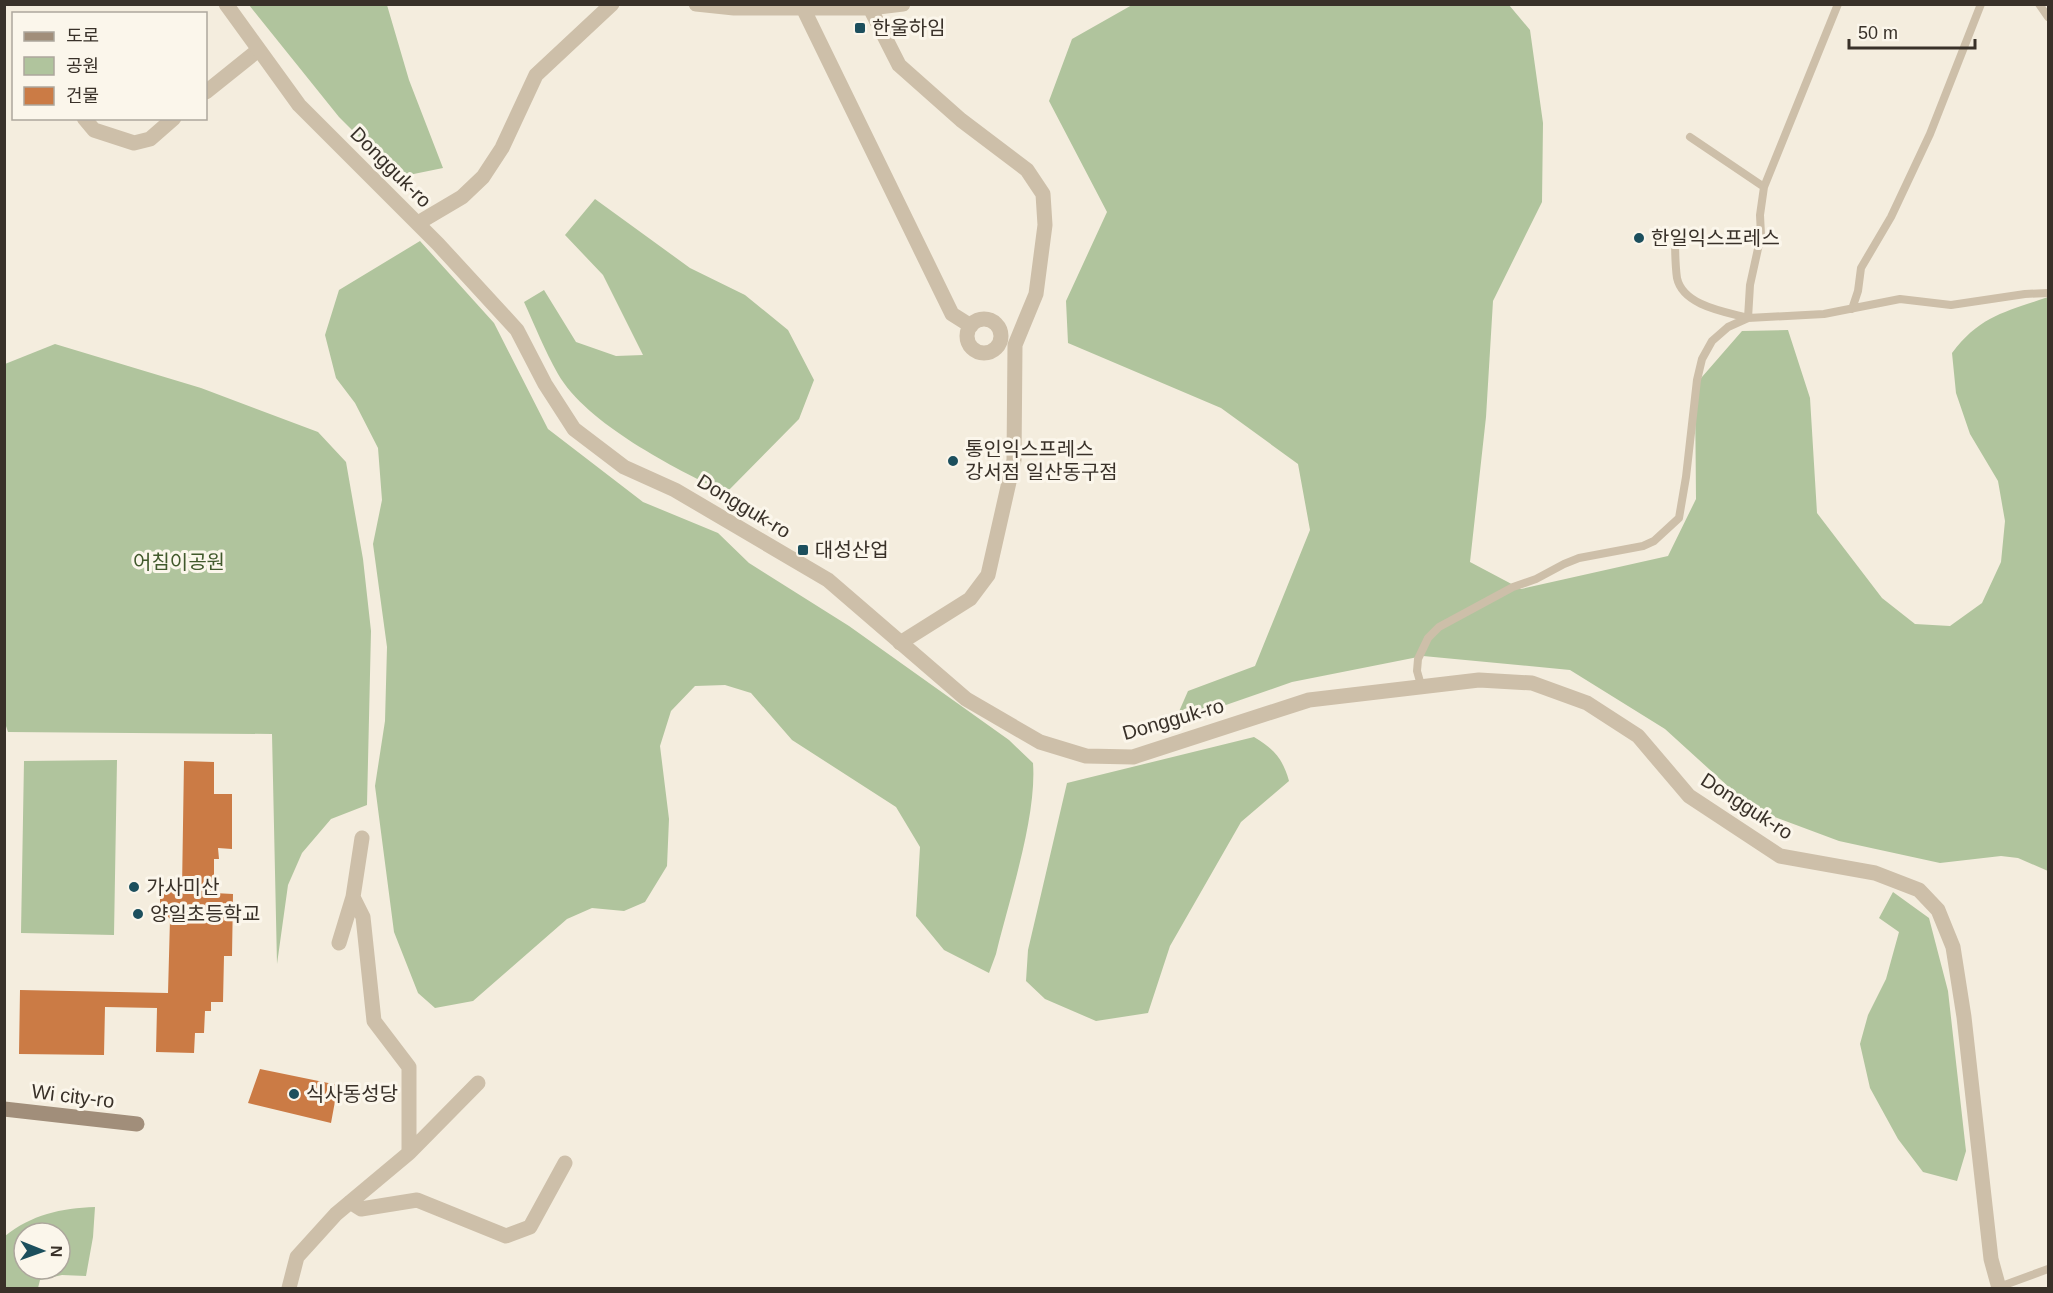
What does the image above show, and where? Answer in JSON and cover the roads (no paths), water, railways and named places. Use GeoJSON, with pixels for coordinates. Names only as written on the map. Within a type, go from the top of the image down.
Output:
{"type":"FeatureCollection","features":[{"type":"Feature","properties":{"kind":"main road","name":"Wi city-ro"},"geometry":{"type":"LineString","coordinates":[[4,1109],[137,1124]]}},
{"type":"Feature","properties":{"kind":"street","name":"Dongguk-ro"},"geometry":{"type":"LineString","coordinates":[[226,4],[257,51],[299,105],[418,223],[517,330],[545,384],[574,429],[624,467],[675,490],[828,580],[966,699],[1040,742],[1086,756],[1133,757],[1309,700],[1421,685],[1479,680],[1533,683],[1587,703],[1638,736],[1689,796],[1780,856],[1875,873],[1919,890],[1938,910],[1953,947],[1964,1017],[1991,1259],[1999,1288]]}},
{"type":"Feature","properties":{"kind":"street"},"geometry":{"type":"LineString","coordinates":[[418,223],[462,197],[483,177],[502,148],[536,75],[612,4]]}},
{"type":"Feature","properties":{"kind":"street"},"geometry":{"type":"LineString","coordinates":[[696,4],[734,8],[903,4]]}},
{"type":"Feature","properties":{"kind":"street"},"geometry":{"type":"LineString","coordinates":[[870,6],[898,65],[961,120],[1027,170],[1043,194],[1044,225],[1036,294],[1007,343],[994,350],[979,352],[968,341],[971,326],[980,320],[992,321],[1007,343],[1014,460],[988,575],[970,599],[900,643]]}},
{"type":"Feature","properties":{"kind":"street"},"geometry":{"type":"LineString","coordinates":[[803,8],[952,314],[971,326]]}},
{"type":"Feature","properties":{"kind":"street"},"geometry":{"type":"LineString","coordinates":[[207,91],[257,51]]}},
{"type":"Feature","properties":{"kind":"street"},"geometry":{"type":"LineString","coordinates":[[86,120],[94,130],[134,142],[150,139],[172,120]]}},
{"type":"Feature","properties":{"kind":"street"},"geometry":{"type":"LineString","coordinates":[[339,943],[353,897],[362,838]]}},
{"type":"Feature","properties":{"kind":"street"},"geometry":{"type":"LineString","coordinates":[[353,897],[363,917],[374,1021],[409,1067],[409,1153]]}},
{"type":"Feature","properties":{"kind":"street"},"geometry":{"type":"LineString","coordinates":[[290,1288],[297,1257],[350,1202],[409,1153],[478,1083]]}},
{"type":"Feature","properties":{"kind":"street"},"geometry":{"type":"LineString","coordinates":[[350,1202],[361,1209],[417,1200],[506,1236],[531,1227],[565,1163]]}},
{"type":"Feature","properties":{"kind":"lane"},"geometry":{"type":"LineString","coordinates":[[1748,318],[1750,285],[1761,235],[1760,214],[1764,188],[1838,4]]}},
{"type":"Feature","properties":{"kind":"lane"},"geometry":{"type":"LineString","coordinates":[[1852,309],[1858,291],[1861,268],[1891,217],[1930,134],[1982,4]]}},
{"type":"Feature","properties":{"kind":"lane"},"geometry":{"type":"LineString","coordinates":[[2040,4],[2049,17]]}},
{"type":"Feature","properties":{"kind":"lane"},"geometry":{"type":"LineString","coordinates":[[1690,137],[1764,188]]}},
{"type":"Feature","properties":{"kind":"lane"},"geometry":{"type":"LineString","coordinates":[[1675,235],[1678,280],[1688,296],[1716,310],[1748,318],[1814,315],[1900,299],[1951,305],[2025,294],[2049,293]]}},
{"type":"Feature","properties":{"kind":"lane"},"geometry":{"type":"LineString","coordinates":[[1421,685],[1417,671],[1418,659],[1428,638],[1439,627],[1513,587],[1536,579],[1579,558],[1643,546],[1654,541],[1679,518],[1686,477],[1694,398],[1702,359],[1712,341],[1728,327],[1748,318]]}},
{"type":"Feature","properties":{"kind":"lane"},"geometry":{"type":"LineString","coordinates":[[1999,1288],[2049,1269]]}},
{"type":"Feature","properties":{"kind":"place","name":"한울하임"},"geometry":{"type":"Point","coordinates":[860,28]}},
{"type":"Feature","properties":{"kind":"place","name":"한일익스프레스"},"geometry":{"type":"Point","coordinates":[1639,238]}},
{"type":"Feature","properties":{"kind":"place","name":"통인익스프레스 강서점 일산동구점"},"geometry":{"type":"Point","coordinates":[953,461]}},
{"type":"Feature","properties":{"kind":"place","name":"대성산업"},"geometry":{"type":"Point","coordinates":[803,550]}},
{"type":"Feature","properties":{"kind":"place","name":"가사미산"},"geometry":{"type":"Point","coordinates":[134,887]}},
{"type":"Feature","properties":{"kind":"place","name":"양일초등학교"},"geometry":{"type":"Point","coordinates":[138,914]}},
{"type":"Feature","properties":{"kind":"place","name":"식사동성당"},"geometry":{"type":"Point","coordinates":[294,1094]}},
{"type":"Feature","properties":{"kind":"park label","name":"어침이공원"},"geometry":{"type":"Point","coordinates":[179,562]}}]}
